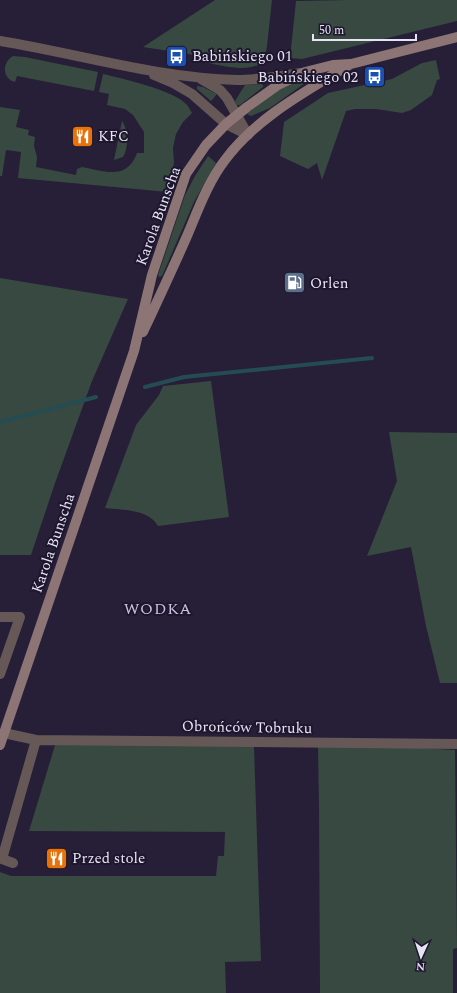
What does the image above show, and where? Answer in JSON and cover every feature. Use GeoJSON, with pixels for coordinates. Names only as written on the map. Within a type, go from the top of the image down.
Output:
{"type":"FeatureCollection","features":[{"type":"Feature","properties":{"kind":"main road"},"geometry":{"type":"LineString","coordinates":[[351,64],[457,37]]}},
{"type":"Feature","properties":{"kind":"main road","name":"Karola Bunscha"},"geometry":{"type":"LineString","coordinates":[[0,745],[134,351],[152,276],[186,174],[206,144],[226,124],[236,115],[278,85],[305,72],[333,65],[351,64]]}},
{"type":"Feature","properties":{"kind":"main road","name":"Karola Bunscha"},"geometry":{"type":"LineString","coordinates":[[134,351],[212,181],[225,160],[248,134],[275,112],[311,87],[351,64]]}},
{"type":"Feature","properties":{"kind":"street"},"geometry":{"type":"LineString","coordinates":[[0,41],[38,47],[145,71],[200,78],[239,80],[305,72]]}},
{"type":"Feature","properties":{"kind":"street"},"geometry":{"type":"LineString","coordinates":[[145,71],[173,83],[192,94],[226,124],[248,134]]}},
{"type":"Feature","properties":{"kind":"street"},"geometry":{"type":"LineString","coordinates":[[200,78],[220,90],[232,105],[236,115],[248,134]]}},
{"type":"Feature","properties":{"kind":"street"},"geometry":{"type":"LineString","coordinates":[[0,617],[20,617],[0,674]]}},
{"type":"Feature","properties":{"kind":"street","name":"Obrońców Tobruku"},"geometry":{"type":"LineString","coordinates":[[4,733],[36,740],[457,744]]}},
{"type":"Feature","properties":{"kind":"street"},"geometry":{"type":"LineString","coordinates":[[13,863],[2,860],[36,740]]}},
{"type":"Feature","properties":{"kind":"green space"},"geometry":{"type":"Polygon","coordinates":[[[215,0],[272,0],[264,62],[250,67],[235,68],[204,62],[201,56],[143,47],[215,0]]]}},
{"type":"Feature","properties":{"kind":"green space"},"geometry":{"type":"Polygon","coordinates":[[[457,0],[457,21],[302,59],[290,58],[296,1],[457,0]]]}},
{"type":"Feature","properties":{"kind":"green space"},"geometry":{"type":"Polygon","coordinates":[[[13,56],[25,57],[98,72],[94,91],[17,76],[15,82],[8,78],[5,70],[7,62],[13,56]]]}},
{"type":"Feature","properties":{"kind":"green space"},"geometry":{"type":"Polygon","coordinates":[[[436,60],[440,79],[437,80],[432,95],[411,110],[402,113],[376,109],[355,109],[346,111],[322,180],[317,163],[308,169],[280,156],[284,122],[328,93],[392,79],[422,63],[436,60]]]}},
{"type":"Feature","properties":{"kind":"green space"},"geometry":{"type":"Polygon","coordinates":[[[103,74],[148,86],[172,95],[187,105],[192,113],[183,122],[176,134],[173,148],[174,162],[168,192],[18,178],[21,152],[6,150],[2,176],[0,176],[0,107],[20,110],[16,127],[29,130],[28,135],[35,137],[34,146],[37,157],[36,167],[76,175],[77,169],[82,167],[106,172],[114,172],[127,168],[133,162],[137,153],[144,153],[144,132],[133,115],[125,109],[107,105],[109,94],[99,92],[103,74]]]}},
{"type":"Feature","properties":{"kind":"green space"},"geometry":{"type":"Polygon","coordinates":[[[302,78],[305,83],[270,108],[251,116],[247,114],[273,93],[302,78]]]}},
{"type":"Feature","properties":{"kind":"green space"},"geometry":{"type":"Polygon","coordinates":[[[261,84],[263,87],[240,105],[237,105],[235,101],[245,85],[261,84]]]}},
{"type":"Feature","properties":{"kind":"green space"},"geometry":{"type":"Polygon","coordinates":[[[197,86],[203,87],[217,94],[211,101],[197,89],[197,86]]]}},
{"type":"Feature","properties":{"kind":"green space"},"geometry":{"type":"Polygon","coordinates":[[[122,121],[127,134],[126,149],[123,157],[114,160],[122,121]]]}},
{"type":"Feature","properties":{"kind":"green space"},"geometry":{"type":"Polygon","coordinates":[[[208,156],[216,163],[194,202],[162,276],[159,277],[158,275],[185,195],[208,156]]]}},
{"type":"Feature","properties":{"kind":"green space"},"geometry":{"type":"Polygon","coordinates":[[[0,278],[128,299],[92,381],[31,555],[0,555],[0,278]]]}},
{"type":"Feature","properties":{"kind":"green space"},"geometry":{"type":"Polygon","coordinates":[[[211,381],[229,517],[158,526],[154,520],[142,513],[105,508],[136,425],[159,395],[163,386],[211,381]]]}},
{"type":"Feature","properties":{"kind":"green space"},"geometry":{"type":"Polygon","coordinates":[[[389,432],[457,433],[457,683],[440,683],[426,626],[411,547],[367,556],[397,481],[389,432]]]}},
{"type":"Feature","properties":{"kind":"green space"},"geometry":{"type":"Polygon","coordinates":[[[56,742],[254,746],[261,961],[225,962],[226,993],[0,993],[0,872],[11,876],[216,876],[218,856],[224,856],[225,832],[29,831],[56,742]]]}},
{"type":"Feature","properties":{"kind":"green space"},"geometry":{"type":"Polygon","coordinates":[[[387,746],[455,750],[457,948],[453,949],[453,993],[320,993],[318,747],[387,746]]]}},
{"type":"Feature","properties":{"kind":"waterway"},"geometry":{"type":"LineString","coordinates":[[145,387],[184,377],[372,358]]}},
{"type":"Feature","properties":{"kind":"waterway"},"geometry":{"type":"LineString","coordinates":[[0,422],[96,397]]}},
{"type":"Feature","properties":{"kind":"place","name":"Babińskiego 01"},"geometry":{"type":"Point","coordinates":[177,56]}},
{"type":"Feature","properties":{"kind":"place","name":"Babińskiego 02"},"geometry":{"type":"Point","coordinates":[374,77]}},
{"type":"Feature","properties":{"kind":"place","name":"KFC"},"geometry":{"type":"Point","coordinates":[82,136]}},
{"type":"Feature","properties":{"kind":"place","name":"Orlen"},"geometry":{"type":"Point","coordinates":[294,283]}},
{"type":"Feature","properties":{"kind":"place","name":"Przed stole"},"geometry":{"type":"Point","coordinates":[57,858]}},
{"type":"Feature","properties":{"kind":"district","name":"WODKA"},"geometry":{"type":"Point","coordinates":[158,608]}}]}
